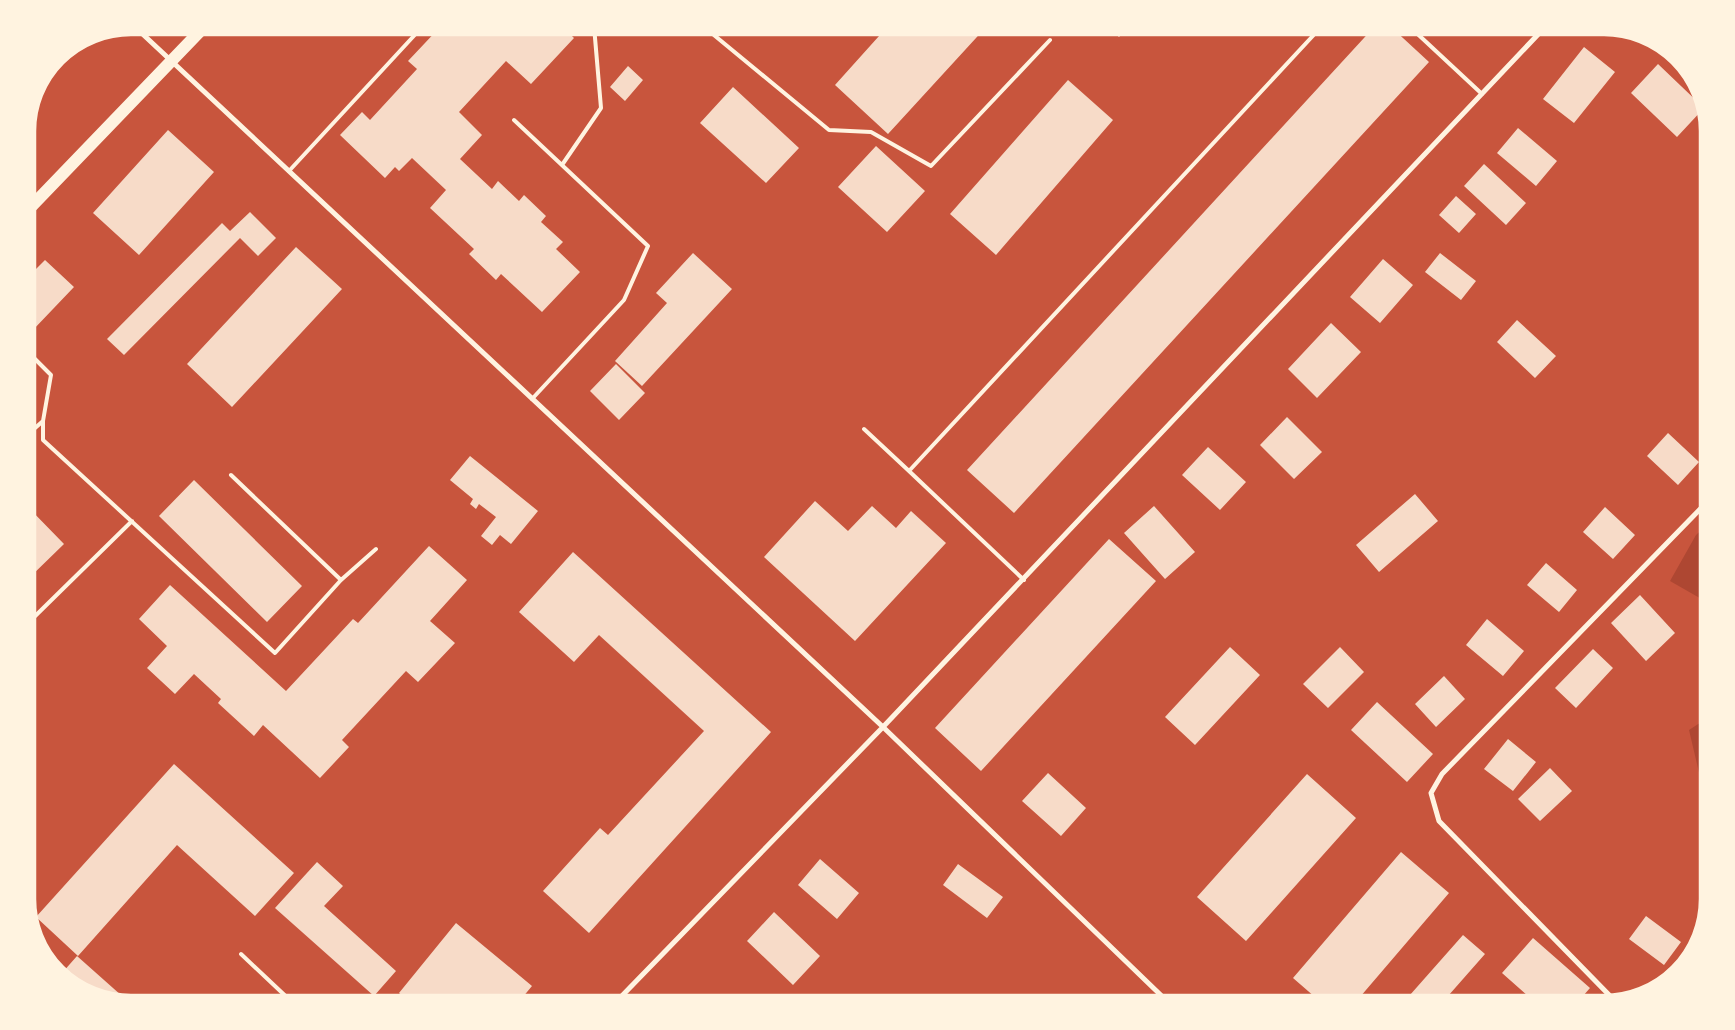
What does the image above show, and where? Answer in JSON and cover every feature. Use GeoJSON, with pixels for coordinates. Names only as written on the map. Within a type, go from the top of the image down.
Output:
{"type":"FeatureCollection","features":[{"type":"Feature","properties":{"kind":"main road"},"geometry":{"type":"LineString","coordinates":[[35,203],[197,35]]}},
{"type":"Feature","properties":{"kind":"street"},"geometry":{"type":"LineString","coordinates":[[144,35],[884,728],[1161,995]]}},
{"type":"Feature","properties":{"kind":"street"},"geometry":{"type":"LineString","coordinates":[[623,995],[884,728],[1538,35]]}},
{"type":"Feature","properties":{"kind":"street"},"geometry":{"type":"LineString","coordinates":[[1609,995],[1439,821],[1432,793],[1442,774],[1700,509]]}},
{"type":"Feature","properties":{"kind":"lane"},"geometry":{"type":"LineString","coordinates":[[289,171],[415,35]]}},
{"type":"Feature","properties":{"kind":"lane"},"geometry":{"type":"LineString","coordinates":[[562,165],[600,108],[595,35]]}},
{"type":"Feature","properties":{"kind":"lane"},"geometry":{"type":"LineString","coordinates":[[714,35],[829,130],[871,132],[931,166],[1050,40]]}},
{"type":"Feature","properties":{"kind":"lane"},"geometry":{"type":"LineString","coordinates":[[909,471],[1314,35]]}},
{"type":"Feature","properties":{"kind":"lane"},"geometry":{"type":"LineString","coordinates":[[1419,35],[1482,94]]}},
{"type":"Feature","properties":{"kind":"lane"},"geometry":{"type":"LineString","coordinates":[[514,120],[648,246],[624,300],[532,400]]}},
{"type":"Feature","properties":{"kind":"lane"},"geometry":{"type":"LineString","coordinates":[[35,359],[51,375],[43,420],[43,440],[275,653],[341,580],[376,548]]}},
{"type":"Feature","properties":{"kind":"lane"},"geometry":{"type":"LineString","coordinates":[[35,428],[43,420]]}},
{"type":"Feature","properties":{"kind":"lane"},"geometry":{"type":"LineString","coordinates":[[864,430],[1024,580]]}},
{"type":"Feature","properties":{"kind":"lane"},"geometry":{"type":"LineString","coordinates":[[231,475],[341,580]]}},
{"type":"Feature","properties":{"kind":"lane"},"geometry":{"type":"LineString","coordinates":[[35,616],[132,521]]}},
{"type":"Feature","properties":{"kind":"lane"},"geometry":{"type":"LineString","coordinates":[[242,954],[285,995]]}},
{"type":"Feature","properties":{"kind":"shaded area"},"geometry":{"type":"Polygon","coordinates":[[[1700,531],[1700,598],[1670,581],[1696,535],[1700,531]]]}},
{"type":"Feature","properties":{"kind":"shaded area"},"geometry":{"type":"Polygon","coordinates":[[[1700,723],[1700,777],[1689,730],[1700,723]]]}},
{"type":"Feature","properties":{"kind":"building"},"geometry":{"type":"Polygon","coordinates":[[[433,35],[571,35],[574,38],[531,84],[506,61],[459,112],[482,135],[460,159],[492,189],[498,181],[519,201],[524,195],[546,216],[541,222],[563,242],[556,249],[580,272],[542,312],[501,274],[496,280],[469,254],[474,249],[430,208],[446,190],[412,158],[399,171],[395,167],[385,178],[340,135],[362,112],[370,120],[417,69],[408,61],[433,35]]]}},
{"type":"Feature","properties":{"kind":"building"},"geometry":{"type":"Polygon","coordinates":[[[880,35],[979,35],[888,134],[835,85],[880,35]]]}},
{"type":"Feature","properties":{"kind":"building"},"geometry":{"type":"Polygon","coordinates":[[[1367,35],[1400,35],[1429,62],[1014,513],[967,470],[1367,35]]]}},
{"type":"Feature","properties":{"kind":"building"},"geometry":{"type":"Polygon","coordinates":[[[1584,47],[1615,72],[1574,123],[1543,99],[1584,47]]]}},
{"type":"Feature","properties":{"kind":"building"},"geometry":{"type":"Polygon","coordinates":[[[1658,64],[1695,99],[1698,114],[1677,137],[1631,93],[1658,64]]]}},
{"type":"Feature","properties":{"kind":"building"},"geometry":{"type":"Polygon","coordinates":[[[628,66],[643,80],[625,101],[610,87],[628,66]]]}},
{"type":"Feature","properties":{"kind":"building"},"geometry":{"type":"Polygon","coordinates":[[[1068,80],[1113,120],[996,255],[950,214],[1068,80]]]}},
{"type":"Feature","properties":{"kind":"building"},"geometry":{"type":"Polygon","coordinates":[[[733,87],[799,148],[766,183],[700,123],[733,87]]]}},
{"type":"Feature","properties":{"kind":"building"},"geometry":{"type":"Polygon","coordinates":[[[1518,128],[1557,161],[1536,186],[1497,153],[1518,128]]]}},
{"type":"Feature","properties":{"kind":"building"},"geometry":{"type":"Polygon","coordinates":[[[168,130],[214,172],[139,255],[93,213],[168,130]]]}},
{"type":"Feature","properties":{"kind":"building"},"geometry":{"type":"Polygon","coordinates":[[[876,146],[925,191],[887,232],[838,187],[876,146]]]}},
{"type":"Feature","properties":{"kind":"building"},"geometry":{"type":"Polygon","coordinates":[[[1484,164],[1526,203],[1506,225],[1464,186],[1484,164]]]}},
{"type":"Feature","properties":{"kind":"building"},"geometry":{"type":"Polygon","coordinates":[[[1456,196],[1476,214],[1459,233],[1439,215],[1456,196]]]}},
{"type":"Feature","properties":{"kind":"building"},"geometry":{"type":"Polygon","coordinates":[[[250,212],[276,238],[258,256],[240,238],[124,355],[107,339],[222,223],[230,231],[250,212]]]}},
{"type":"Feature","properties":{"kind":"building"},"geometry":{"type":"Polygon","coordinates":[[[296,247],[342,289],[232,407],[187,364],[296,247]]]}},
{"type":"Feature","properties":{"kind":"building"},"geometry":{"type":"Polygon","coordinates":[[[693,253],[732,289],[642,386],[615,361],[667,303],[656,293],[693,253]]]}},
{"type":"Feature","properties":{"kind":"building"},"geometry":{"type":"Polygon","coordinates":[[[1440,253],[1476,281],[1461,300],[1425,272],[1440,253]]]}},
{"type":"Feature","properties":{"kind":"building"},"geometry":{"type":"Polygon","coordinates":[[[1383,259],[1413,285],[1380,323],[1350,297],[1383,259]]]}},
{"type":"Feature","properties":{"kind":"building"},"geometry":{"type":"Polygon","coordinates":[[[45,260],[74,287],[35,328],[35,270],[45,260]]]}},
{"type":"Feature","properties":{"kind":"building"},"geometry":{"type":"Polygon","coordinates":[[[1517,320],[1556,356],[1535,378],[1497,342],[1517,320]]]}},
{"type":"Feature","properties":{"kind":"building"},"geometry":{"type":"Polygon","coordinates":[[[1331,323],[1361,352],[1317,398],[1288,369],[1331,323]]]}},
{"type":"Feature","properties":{"kind":"building"},"geometry":{"type":"Polygon","coordinates":[[[616,364],[645,393],[619,420],[590,391],[616,364]]]}},
{"type":"Feature","properties":{"kind":"building"},"geometry":{"type":"Polygon","coordinates":[[[1287,417],[1322,452],[1294,479],[1260,445],[1287,417]]]}},
{"type":"Feature","properties":{"kind":"building"},"geometry":{"type":"Polygon","coordinates":[[[1668,433],[1699,462],[1678,485],[1647,456],[1668,433]]]}},
{"type":"Feature","properties":{"kind":"building"},"geometry":{"type":"Polygon","coordinates":[[[1208,447],[1246,482],[1220,510],[1182,475],[1208,447]]]}},
{"type":"Feature","properties":{"kind":"building"},"geometry":{"type":"Polygon","coordinates":[[[470,456],[538,511],[511,544],[500,535],[492,545],[481,536],[496,517],[479,504],[476,509],[470,504],[473,499],[450,480],[470,456]]]}},
{"type":"Feature","properties":{"kind":"building"},"geometry":{"type":"Polygon","coordinates":[[[194,480],[302,586],[267,622],[159,516],[194,480]]]}},
{"type":"Feature","properties":{"kind":"building"},"geometry":{"type":"Polygon","coordinates":[[[1415,494],[1438,521],[1379,572],[1356,545],[1415,494]]]}},
{"type":"Feature","properties":{"kind":"building"},"geometry":{"type":"Polygon","coordinates":[[[815,501],[848,531],[872,506],[896,528],[911,511],[946,543],[855,641],[764,557],[815,501]]]}},
{"type":"Feature","properties":{"kind":"building"},"geometry":{"type":"Polygon","coordinates":[[[1154,506],[1195,552],[1165,579],[1124,533],[1154,506]]]}},
{"type":"Feature","properties":{"kind":"building"},"geometry":{"type":"Polygon","coordinates":[[[1605,507],[1635,535],[1613,559],[1583,532],[1605,507]]]}},
{"type":"Feature","properties":{"kind":"building"},"geometry":{"type":"Polygon","coordinates":[[[35,514],[64,544],[35,572],[35,514]]]}},
{"type":"Feature","properties":{"kind":"building"},"geometry":{"type":"Polygon","coordinates":[[[1109,539],[1156,581],[981,771],[935,728],[1109,539]]]}},
{"type":"Feature","properties":{"kind":"building"},"geometry":{"type":"Polygon","coordinates":[[[429,546],[467,580],[430,621],[455,643],[418,682],[406,671],[342,740],[349,747],[320,778],[263,725],[254,736],[218,703],[221,699],[194,674],[175,694],[147,668],[167,646],[139,619],[170,585],[286,691],[353,619],[358,623],[429,546]]]}},
{"type":"Feature","properties":{"kind":"building"},"geometry":{"type":"Polygon","coordinates":[[[573,552],[771,732],[589,933],[543,891],[600,828],[608,835],[704,731],[599,635],[574,662],[519,612],[573,552]]]}},
{"type":"Feature","properties":{"kind":"building"},"geometry":{"type":"Polygon","coordinates":[[[1546,563],[1577,590],[1559,612],[1527,585],[1546,563]]]}},
{"type":"Feature","properties":{"kind":"building"},"geometry":{"type":"Polygon","coordinates":[[[1640,595],[1675,633],[1646,661],[1611,623],[1640,595]]]}},
{"type":"Feature","properties":{"kind":"building"},"geometry":{"type":"Polygon","coordinates":[[[1487,619],[1524,651],[1503,676],[1466,645],[1487,619]]]}},
{"type":"Feature","properties":{"kind":"building"},"geometry":{"type":"Polygon","coordinates":[[[1230,647],[1260,675],[1195,745],[1165,717],[1230,647]]]}},
{"type":"Feature","properties":{"kind":"building"},"geometry":{"type":"Polygon","coordinates":[[[1340,647],[1364,672],[1328,708],[1303,684],[1340,647]]]}},
{"type":"Feature","properties":{"kind":"building"},"geometry":{"type":"Polygon","coordinates":[[[1593,649],[1613,668],[1576,708],[1555,688],[1593,649]]]}},
{"type":"Feature","properties":{"kind":"building"},"geometry":{"type":"Polygon","coordinates":[[[1444,676],[1465,699],[1436,727],[1415,704],[1444,676]]]}},
{"type":"Feature","properties":{"kind":"building"},"geometry":{"type":"Polygon","coordinates":[[[1377,702],[1433,754],[1407,782],[1351,730],[1377,702]]]}},
{"type":"Feature","properties":{"kind":"building"},"geometry":{"type":"Polygon","coordinates":[[[1508,739],[1536,762],[1513,791],[1484,769],[1508,739]]]}},
{"type":"Feature","properties":{"kind":"building"},"geometry":{"type":"Polygon","coordinates":[[[174,764],[294,873],[255,916],[177,845],[78,956],[37,916],[174,764]]]}},
{"type":"Feature","properties":{"kind":"building"},"geometry":{"type":"Polygon","coordinates":[[[1550,768],[1572,791],[1540,821],[1518,799],[1550,768]]]}},
{"type":"Feature","properties":{"kind":"building"},"geometry":{"type":"Polygon","coordinates":[[[1048,773],[1086,808],[1061,836],[1022,801],[1048,773]]]}},
{"type":"Feature","properties":{"kind":"building"},"geometry":{"type":"Polygon","coordinates":[[[1307,774],[1356,818],[1246,941],[1197,897],[1307,774]]]}},
{"type":"Feature","properties":{"kind":"building"},"geometry":{"type":"Polygon","coordinates":[[[1401,852],[1449,893],[1362,995],[1313,995],[1293,978],[1401,852]]]}},
{"type":"Feature","properties":{"kind":"building"},"geometry":{"type":"Polygon","coordinates":[[[820,859],[859,893],[837,919],[798,885],[820,859]]]}},
{"type":"Feature","properties":{"kind":"building"},"geometry":{"type":"Polygon","coordinates":[[[317,862],[343,886],[324,906],[396,971],[373,995],[275,908],[317,862]]]}},
{"type":"Feature","properties":{"kind":"building"},"geometry":{"type":"Polygon","coordinates":[[[958,864],[1003,897],[987,918],[943,885],[958,864]]]}},
{"type":"Feature","properties":{"kind":"building"},"geometry":{"type":"Polygon","coordinates":[[[774,912],[820,956],[793,985],[747,941],[774,912]]]}},
{"type":"Feature","properties":{"kind":"building"},"geometry":{"type":"Polygon","coordinates":[[[1646,916],[1681,942],[1664,965],[1629,939],[1646,916]]]}},
{"type":"Feature","properties":{"kind":"building"},"geometry":{"type":"Polygon","coordinates":[[[456,923],[532,986],[524,995],[401,995],[399,993],[456,923]]]}},
{"type":"Feature","properties":{"kind":"building"},"geometry":{"type":"Polygon","coordinates":[[[1463,935],[1485,954],[1449,995],[1410,995],[1463,935]]]}},
{"type":"Feature","properties":{"kind":"building"},"geometry":{"type":"Polygon","coordinates":[[[1533,938],[1590,988],[1584,995],[1527,995],[1502,973],[1533,938]]]}},
{"type":"Feature","properties":{"kind":"building"},"geometry":{"type":"Polygon","coordinates":[[[77,956],[120,994],[94,988],[66,969],[77,956]]]}}]}
